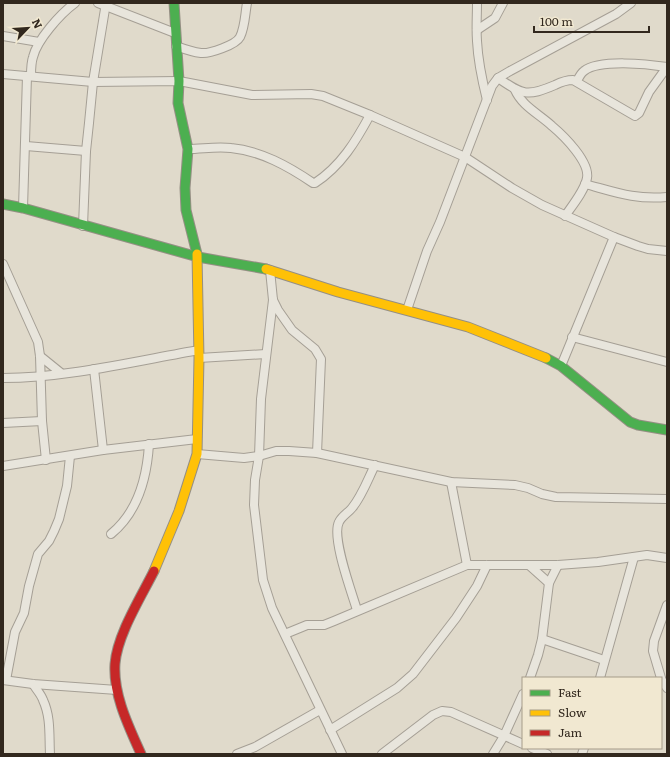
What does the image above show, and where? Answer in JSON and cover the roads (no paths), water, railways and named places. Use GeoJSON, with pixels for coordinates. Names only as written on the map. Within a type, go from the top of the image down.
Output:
{"type":"FeatureCollection","features":[{"type":"Feature","properties":{"kind":"street"},"geometry":{"type":"LineString","coordinates":[[23,208],[29,76],[32,58],[39,42],[57,20],[75,3]]}},
{"type":"Feature","properties":{"kind":"street"},"geometry":{"type":"LineString","coordinates":[[141,754],[130,729],[117,690],[115,664],[119,644],[133,612],[156,567],[179,511],[197,454],[199,354],[198,257],[186,210],[185,188],[188,149],[178,103],[179,81],[174,3]]}},
{"type":"Feature","properties":{"kind":"street"},"geometry":{"type":"LineString","coordinates":[[176,46],[202,53],[211,52],[232,44],[240,38],[247,3]]}},
{"type":"Feature","properties":{"kind":"street"},"geometry":{"type":"LineString","coordinates":[[477,3],[478,57],[487,100]]}},
{"type":"Feature","properties":{"kind":"street"},"geometry":{"type":"LineString","coordinates":[[477,30],[495,18],[503,3]]}},
{"type":"Feature","properties":{"kind":"street"},"geometry":{"type":"LineString","coordinates":[[407,310],[427,251],[440,222],[492,86],[498,78],[616,14],[631,3]]}},
{"type":"Feature","properties":{"kind":"street"},"geometry":{"type":"LineString","coordinates":[[83,226],[86,151],[103,4],[175,33]]}},
{"type":"Feature","properties":{"kind":"street"},"geometry":{"type":"LineString","coordinates":[[3,36],[39,42]]}},
{"type":"Feature","properties":{"kind":"street"},"geometry":{"type":"LineString","coordinates":[[498,78],[515,90],[524,93],[538,92],[568,80],[577,81],[635,116],[638,115],[649,92],[667,67],[644,63],[613,63],[584,70],[577,81]]}},
{"type":"Feature","properties":{"kind":"street"},"geometry":{"type":"LineString","coordinates":[[3,74],[93,82],[179,81],[252,96],[311,94],[323,96],[465,157],[512,188],[565,216],[648,250],[667,251]]}},
{"type":"Feature","properties":{"kind":"street"},"geometry":{"type":"LineString","coordinates":[[515,90],[521,100],[554,127],[582,158],[587,172],[585,184],[565,216]]}},
{"type":"Feature","properties":{"kind":"street"},"geometry":{"type":"LineString","coordinates":[[188,149],[229,147],[242,149],[263,155],[312,182],[315,182],[346,154],[357,139],[370,115]]}},
{"type":"Feature","properties":{"kind":"street"},"geometry":{"type":"LineString","coordinates":[[26,146],[86,151]]}},
{"type":"Feature","properties":{"kind":"street"},"geometry":{"type":"LineString","coordinates":[[585,184],[632,197],[667,197]]}},
{"type":"Feature","properties":{"kind":"street"},"geometry":{"type":"LineString","coordinates":[[3,204],[23,208],[198,257],[270,270],[338,292],[468,327],[540,355],[561,366],[630,422],[638,425],[667,430]]}},
{"type":"Feature","properties":{"kind":"street"},"geometry":{"type":"LineString","coordinates":[[561,366],[614,237]]}},
{"type":"Feature","properties":{"kind":"street"},"geometry":{"type":"LineString","coordinates":[[3,264],[38,342],[40,356],[42,421],[46,460]]}},
{"type":"Feature","properties":{"kind":"street"},"geometry":{"type":"LineString","coordinates":[[270,270],[273,300],[261,399],[259,456],[255,480],[254,505],[263,580],[272,608],[342,754]]}},
{"type":"Feature","properties":{"kind":"street"},"geometry":{"type":"LineString","coordinates":[[273,300],[292,330],[314,349],[321,359],[317,453]]}},
{"type":"Feature","properties":{"kind":"street"},"geometry":{"type":"LineString","coordinates":[[572,337],[667,362]]}},
{"type":"Feature","properties":{"kind":"street"},"geometry":{"type":"LineString","coordinates":[[3,378],[41,376],[199,354],[266,354]]}},
{"type":"Feature","properties":{"kind":"street"},"geometry":{"type":"LineString","coordinates":[[40,356],[61,373]]}},
{"type":"Feature","properties":{"kind":"street"},"geometry":{"type":"LineString","coordinates":[[94,369],[103,450]]}},
{"type":"Feature","properties":{"kind":"street"},"geometry":{"type":"LineString","coordinates":[[3,423],[42,421]]}},
{"type":"Feature","properties":{"kind":"street"},"geometry":{"type":"LineString","coordinates":[[3,466],[103,450],[197,439]]}},
{"type":"Feature","properties":{"kind":"street"},"geometry":{"type":"LineString","coordinates":[[111,534],[120,527],[141,493],[149,444]]}},
{"type":"Feature","properties":{"kind":"street"},"geometry":{"type":"LineString","coordinates":[[197,454],[244,458],[259,456],[276,451],[317,453],[451,482],[514,485],[556,497],[667,499]]}},
{"type":"Feature","properties":{"kind":"street"},"geometry":{"type":"LineString","coordinates":[[70,456],[67,486],[59,519],[54,531],[38,554],[29,586],[24,613],[15,632],[4,680],[33,684],[117,690]]}},
{"type":"Feature","properties":{"kind":"street"},"geometry":{"type":"LineString","coordinates":[[357,610],[339,548],[337,532],[339,522],[352,508],[360,496],[375,465]]}},
{"type":"Feature","properties":{"kind":"street"},"geometry":{"type":"LineString","coordinates":[[451,482],[467,565]]}},
{"type":"Feature","properties":{"kind":"street"},"geometry":{"type":"LineString","coordinates":[[284,634],[307,625],[324,625],[467,565],[558,565],[598,562],[647,555],[667,558]]}},
{"type":"Feature","properties":{"kind":"street"},"geometry":{"type":"LineString","coordinates":[[600,677],[634,557]]}},
{"type":"Feature","properties":{"kind":"street"},"geometry":{"type":"LineString","coordinates":[[330,730],[397,688],[413,674],[456,618],[477,586],[488,565]]}},
{"type":"Feature","properties":{"kind":"street"},"geometry":{"type":"LineString","coordinates":[[530,677],[542,639],[549,583],[558,565]]}},
{"type":"Feature","properties":{"kind":"street"},"geometry":{"type":"LineString","coordinates":[[530,566],[549,583]]}},
{"type":"Feature","properties":{"kind":"street"},"geometry":{"type":"LineString","coordinates":[[661,677],[653,650],[654,641],[667,605]]}},
{"type":"Feature","properties":{"kind":"street"},"geometry":{"type":"LineString","coordinates":[[542,639],[604,660]]}},
{"type":"Feature","properties":{"kind":"street"},"geometry":{"type":"LineString","coordinates":[[33,684],[43,699],[49,721],[50,754]]}},
{"type":"Feature","properties":{"kind":"street"},"geometry":{"type":"LineString","coordinates":[[43,699],[51,685]]}},
{"type":"Feature","properties":{"kind":"street"},"geometry":{"type":"LineString","coordinates":[[494,754],[522,696]]}},
{"type":"Feature","properties":{"kind":"street"},"geometry":{"type":"LineString","coordinates":[[237,754],[255,746],[320,710]]}},
{"type":"Feature","properties":{"kind":"street"},"geometry":{"type":"LineString","coordinates":[[382,754],[433,715],[442,711],[451,712],[522,744]]}},
{"type":"Feature","properties":{"kind":"street"},"geometry":{"type":"LineString","coordinates":[[534,749],[547,754]]}}]}
